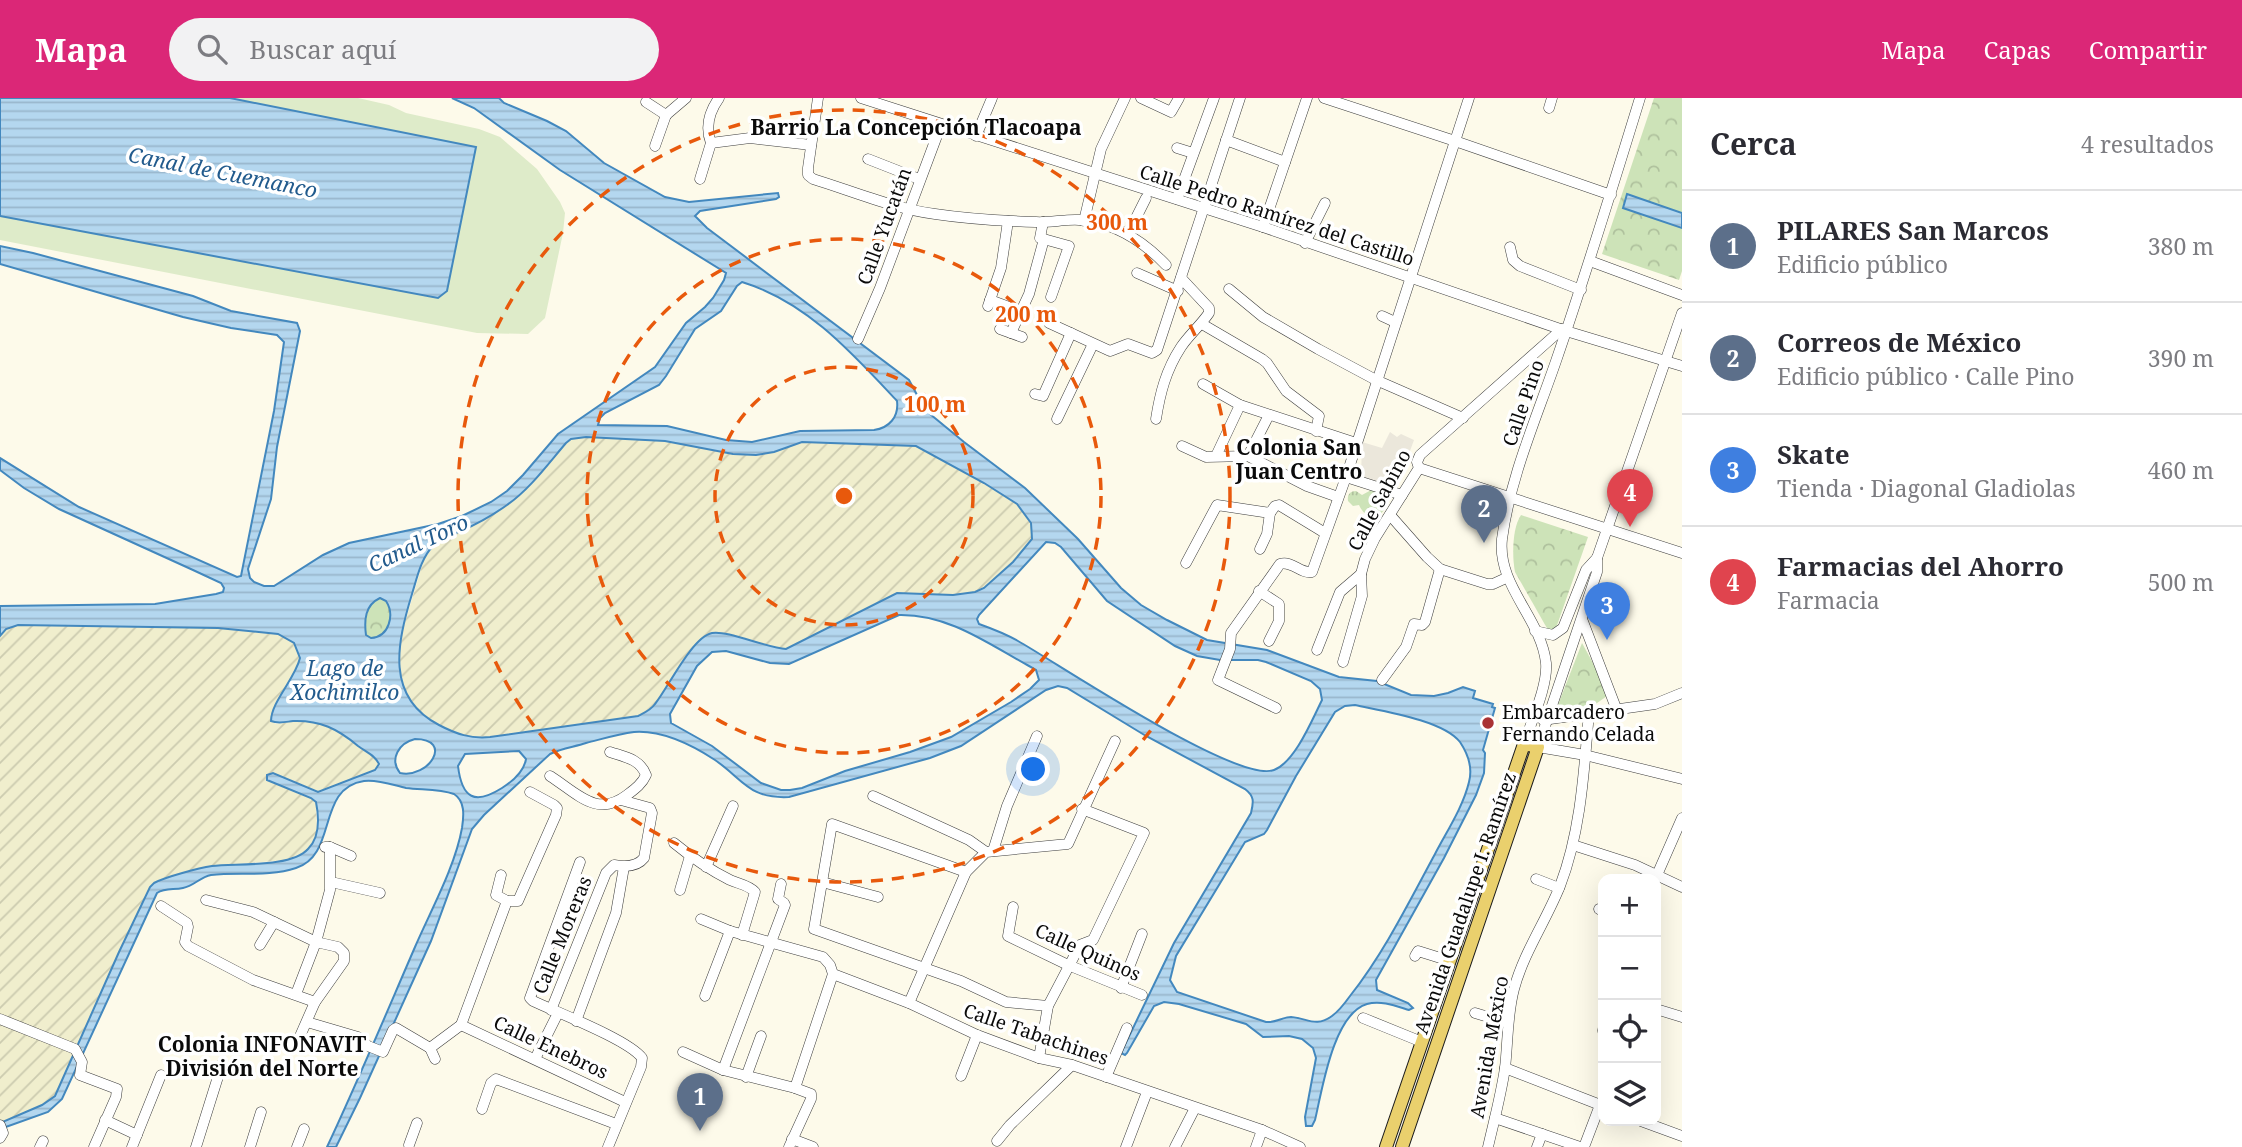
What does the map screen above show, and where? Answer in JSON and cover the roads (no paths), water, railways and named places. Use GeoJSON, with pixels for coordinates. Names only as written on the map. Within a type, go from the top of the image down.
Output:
{"type":"FeatureCollection","features":[{"type":"Feature","properties":{"kind":"main road"},"geometry":{"type":"LineString","coordinates":[[1524,744],[1538,747]]}},
{"type":"Feature","properties":{"kind":"main road","name":"Avenida Guadalupe I. Ramírez"},"geometry":{"type":"LineString","coordinates":[[1386,1147],[1524,744]]}},
{"type":"Feature","properties":{"kind":"main road","name":"Avenida Guadalupe I. Ramírez"},"geometry":{"type":"LineString","coordinates":[[1402,1147],[1538,747]]}},
{"type":"Feature","properties":{"kind":"street"},"geometry":{"type":"LineString","coordinates":[[655,146],[666,115],[686,98]]}},
{"type":"Feature","properties":{"kind":"street"},"geometry":{"type":"LineString","coordinates":[[700,179],[711,143],[708,121],[719,98]]}},
{"type":"Feature","properties":{"kind":"street"},"geometry":{"type":"LineString","coordinates":[[818,98],[808,175],[813,179],[932,214],[1008,221],[1084,220],[1128,234],[1153,251],[1166,265]]}},
{"type":"Feature","properties":{"kind":"street","name":"Calle Pedro Ramírez del Castillo"},"geometry":{"type":"LineString","coordinates":[[861,98],[1177,199],[1564,330],[1682,366]]}},
{"type":"Feature","properties":{"kind":"street"},"geometry":{"type":"LineString","coordinates":[[976,136],[992,98]]}},
{"type":"Feature","properties":{"kind":"street"},"geometry":{"type":"LineString","coordinates":[[1084,220],[1101,149],[1125,98]]}},
{"type":"Feature","properties":{"kind":"street"},"geometry":{"type":"LineString","coordinates":[[1141,98],[1171,112],[1178,98]]}},
{"type":"Feature","properties":{"kind":"street"},"geometry":{"type":"LineString","coordinates":[[1177,199],[1214,98]]}},
{"type":"Feature","properties":{"kind":"street"},"geometry":{"type":"LineString","coordinates":[[1049,323],[1110,351],[1128,344],[1155,352],[1178,291],[1240,98]]}},
{"type":"Feature","properties":{"kind":"street"},"geometry":{"type":"LineString","coordinates":[[1263,228],[1307,98]]}},
{"type":"Feature","properties":{"kind":"street"},"geometry":{"type":"LineString","coordinates":[[1324,98],[1611,195]]}},
{"type":"Feature","properties":{"kind":"street"},"geometry":{"type":"LineString","coordinates":[[1276,708],[1219,680],[1230,649],[1231,633],[1259,591],[1283,563],[1312,572],[1346,477],[1469,98]]}},
{"type":"Feature","properties":{"kind":"street","name":"Calle Pino"},"geometry":{"type":"LineString","coordinates":[[1533,718],[1545,678],[1546,664],[1544,651],[1522,604],[1506,578],[1502,553],[1510,498],[1564,330],[1590,261],[1640,98]]}},
{"type":"Feature","properties":{"kind":"street"},"geometry":{"type":"LineString","coordinates":[[646,102],[666,115]]}},
{"type":"Feature","properties":{"kind":"street"},"geometry":{"type":"LineString","coordinates":[[1113,121],[1124,125]]}},
{"type":"Feature","properties":{"kind":"street","name":"Calle Yucatán"},"geometry":{"type":"LineString","coordinates":[[858,339],[941,125]]}},
{"type":"Feature","properties":{"kind":"street"},"geometry":{"type":"LineString","coordinates":[[711,143],[750,138],[811,145]]}},
{"type":"Feature","properties":{"kind":"street"},"geometry":{"type":"LineString","coordinates":[[1226,140],[1285,162]]}},
{"type":"Feature","properties":{"kind":"street"},"geometry":{"type":"LineString","coordinates":[[1177,148],[1194,153]]}},
{"type":"Feature","properties":{"kind":"street"},"geometry":{"type":"LineString","coordinates":[[868,159],[919,179]]}},
{"type":"Feature","properties":{"kind":"street"},"geometry":{"type":"LineString","coordinates":[[1128,234],[1146,198]]}},
{"type":"Feature","properties":{"kind":"street"},"geometry":{"type":"LineString","coordinates":[[1305,243],[1325,203]]}},
{"type":"Feature","properties":{"kind":"street"},"geometry":{"type":"LineString","coordinates":[[1008,221],[1000,268],[989,303],[1020,311]]}},
{"type":"Feature","properties":{"kind":"street"},"geometry":{"type":"LineString","coordinates":[[1043,222],[1040,238],[1069,246],[1051,297]]}},
{"type":"Feature","properties":{"kind":"street"},"geometry":{"type":"LineString","coordinates":[[1011,333],[1028,297],[1044,239]]}},
{"type":"Feature","properties":{"kind":"street"},"geometry":{"type":"LineString","coordinates":[[1510,247],[1513,260],[1520,266],[1580,290]]}},
{"type":"Feature","properties":{"kind":"street"},"geometry":{"type":"LineString","coordinates":[[1590,261],[1682,295]]}},
{"type":"Feature","properties":{"kind":"street"},"geometry":{"type":"LineString","coordinates":[[1137,273],[1178,291]]}},
{"type":"Feature","properties":{"kind":"street"},"geometry":{"type":"LineString","coordinates":[[1156,419],[1166,375],[1181,346],[1209,313],[1209,309],[1181,278]]}},
{"type":"Feature","properties":{"kind":"street"},"geometry":{"type":"LineString","coordinates":[[1229,289],[1263,317],[1318,349],[1376,380],[1463,418]]}},
{"type":"Feature","properties":{"kind":"street"},"geometry":{"type":"LineString","coordinates":[[1028,297],[1040,303]]}},
{"type":"Feature","properties":{"kind":"street","name":"Avenida Guadalupe I. Ramírez"},"geometry":{"type":"LineString","coordinates":[[1538,747],[1597,572],[1597,558],[1606,529],[1682,313]]}},
{"type":"Feature","properties":{"kind":"street"},"geometry":{"type":"LineString","coordinates":[[1382,316],[1395,322]]}},
{"type":"Feature","properties":{"kind":"street"},"geometry":{"type":"LineString","coordinates":[[1202,324],[1267,363],[1286,391],[1319,416],[1316,431]]}},
{"type":"Feature","properties":{"kind":"street"},"geometry":{"type":"LineString","coordinates":[[1000,329],[1022,337]]}},
{"type":"Feature","properties":{"kind":"street","name":"Calle Sabino"},"geometry":{"type":"LineString","coordinates":[[1343,662],[1362,596],[1361,574],[1365,559],[1375,538],[1419,468],[1417,462],[1420,455],[1564,330]]}},
{"type":"Feature","properties":{"kind":"street"},"geometry":{"type":"LineString","coordinates":[[1035,394],[1043,396],[1071,333]]}},
{"type":"Feature","properties":{"kind":"street"},"geometry":{"type":"LineString","coordinates":[[1057,419],[1093,344]]}},
{"type":"Feature","properties":{"kind":"street"},"geometry":{"type":"LineString","coordinates":[[1203,384],[1240,404],[1356,443]]}},
{"type":"Feature","properties":{"kind":"street"},"geometry":{"type":"LineString","coordinates":[[1216,456],[1240,404]]}},
{"type":"Feature","properties":{"kind":"street"},"geometry":{"type":"LineString","coordinates":[[1248,456],[1269,415]]}},
{"type":"Feature","properties":{"kind":"street"},"geometry":{"type":"LineString","coordinates":[[1182,446],[1206,457],[1248,456],[1307,486],[1338,497]]}},
{"type":"Feature","properties":{"kind":"street"},"geometry":{"type":"LineString","coordinates":[[1419,468],[1682,553]]}},
{"type":"Feature","properties":{"kind":"street"},"geometry":{"type":"LineString","coordinates":[[1346,477],[1402,495]]}},
{"type":"Feature","properties":{"kind":"street"},"geometry":{"type":"LineString","coordinates":[[1186,563],[1217,505],[1270,513]]}},
{"type":"Feature","properties":{"kind":"street"},"geometry":{"type":"LineString","coordinates":[[1260,549],[1267,534],[1270,513],[1279,505],[1325,533]]}},
{"type":"Feature","properties":{"kind":"street"},"geometry":{"type":"LineString","coordinates":[[1390,515],[1440,569],[1487,584],[1506,578]]}},
{"type":"Feature","properties":{"kind":"street"},"geometry":{"type":"LineString","coordinates":[[1535,632],[1553,635],[1563,628],[1586,570],[1597,558]]}},
{"type":"Feature","properties":{"kind":"street"},"geometry":{"type":"LineString","coordinates":[[1382,680],[1406,647],[1412,626],[1425,622],[1440,569]]}},
{"type":"Feature","properties":{"kind":"street"},"geometry":{"type":"LineString","coordinates":[[1317,650],[1340,592],[1361,574]]}},
{"type":"Feature","properties":{"kind":"street"},"geometry":{"type":"LineString","coordinates":[[1259,591],[1279,604],[1279,621],[1269,641]]}},
{"type":"Feature","properties":{"kind":"street"},"geometry":{"type":"LineString","coordinates":[[1582,619],[1616,708]]}},
{"type":"Feature","properties":{"kind":"street"},"geometry":{"type":"LineString","coordinates":[[1533,718],[1546,720],[1655,704],[1682,693]]}},
{"type":"Feature","properties":{"kind":"street","name":"Avenida México"},"geometry":{"type":"LineString","coordinates":[[1488,1147],[1505,1068],[1508,1023],[1514,990],[1520,970],[1559,888],[1573,845],[1589,712]]}},
{"type":"Feature","properties":{"kind":"street","name":"Avenida Guadalupe I. Ramírez"},"geometry":{"type":"LineString","coordinates":[[1524,744],[1533,718]]}},
{"type":"Feature","properties":{"kind":"street"},"geometry":{"type":"LineString","coordinates":[[909,1003],[966,872],[989,851],[1037,736]]}},
{"type":"Feature","properties":{"kind":"street"},"geometry":{"type":"LineString","coordinates":[[873,796],[989,851],[1068,844],[1115,741]]}},
{"type":"Feature","properties":{"kind":"street"},"geometry":{"type":"LineString","coordinates":[[1538,747],[1585,755],[1682,780]]}},
{"type":"Feature","properties":{"kind":"street"},"geometry":{"type":"LineString","coordinates":[[550,776],[592,803],[611,805],[639,786],[646,775],[634,760],[610,752]]}},
{"type":"Feature","properties":{"kind":"street"},"geometry":{"type":"LineString","coordinates":[[501,875],[495,892],[507,901],[518,901],[556,816],[557,808],[554,805],[530,792]]}},
{"type":"Feature","properties":{"kind":"street","name":"Calle Moreras"},"geometry":{"type":"LineString","coordinates":[[535,1059],[606,873],[614,865],[624,867],[644,858],[652,813],[650,808],[621,800]]}},
{"type":"Feature","properties":{"kind":"street"},"geometry":{"type":"LineString","coordinates":[[706,866],[733,806]]}},
{"type":"Feature","properties":{"kind":"street"},"geometry":{"type":"LineString","coordinates":[[1039,1058],[1048,1006],[1080,946],[1093,940],[1144,833],[1082,809]]}},
{"type":"Feature","properties":{"kind":"street"},"geometry":{"type":"LineString","coordinates":[[1657,874],[1682,818]]}},
{"type":"Feature","properties":{"kind":"street"},"geometry":{"type":"LineString","coordinates":[[966,872],[832,824],[814,929],[961,981],[1006,1002],[1048,1006]]}},
{"type":"Feature","properties":{"kind":"street"},"geometry":{"type":"LineString","coordinates":[[674,843],[706,866],[732,881],[752,888],[755,892],[743,935]]}},
{"type":"Feature","properties":{"kind":"street"},"geometry":{"type":"LineString","coordinates":[[1573,845],[1655,874]]}},
{"type":"Feature","properties":{"kind":"street"},"geometry":{"type":"LineString","coordinates":[[296,994],[316,942],[331,882],[327,847],[351,856]]}},
{"type":"Feature","properties":{"kind":"street"},"geometry":{"type":"LineString","coordinates":[[680,890],[690,856]]}},
{"type":"Feature","properties":{"kind":"street"},"geometry":{"type":"LineString","coordinates":[[580,862],[530,998],[618,1041],[642,1058],[608,1147]]}},
{"type":"Feature","properties":{"kind":"street"},"geometry":{"type":"LineString","coordinates":[[576,1021],[616,912],[624,867]]}},
{"type":"Feature","properties":{"kind":"street"},"geometry":{"type":"LineString","coordinates":[[1661,877],[1682,887]]}},
{"type":"Feature","properties":{"kind":"street"},"geometry":{"type":"LineString","coordinates":[[1536,879],[1559,888]]}},
{"type":"Feature","properties":{"kind":"street"},"geometry":{"type":"LineString","coordinates":[[331,882],[380,893]]}},
{"type":"Feature","properties":{"kind":"street"},"geometry":{"type":"LineString","coordinates":[[822,882],[878,897]]}},
{"type":"Feature","properties":{"kind":"street"},"geometry":{"type":"LineString","coordinates":[[723,1070],[785,905],[778,899],[781,884]]}},
{"type":"Feature","properties":{"kind":"street"},"geometry":{"type":"LineString","coordinates":[[206,900],[253,912],[316,942],[338,947],[344,953],[344,961],[316,1002],[297,1043]]}},
{"type":"Feature","properties":{"kind":"street"},"geometry":{"type":"LineString","coordinates":[[430,1048],[461,1025],[507,901]]}},
{"type":"Feature","properties":{"kind":"street"},"geometry":{"type":"LineString","coordinates":[[161,906],[187,923],[185,942],[188,946],[253,980],[316,1002]]}},
{"type":"Feature","properties":{"kind":"street","name":"Calle Quinos"},"geometry":{"type":"LineString","coordinates":[[1013,907],[1008,936],[1068,965],[1142,995]]}},
{"type":"Feature","properties":{"kind":"street","name":"Calle Tabachines"},"geometry":{"type":"LineString","coordinates":[[701,919],[730,931],[822,957],[830,965],[832,974],[909,1003],[977,1035],[1039,1058],[1072,1065],[1262,1130],[1300,1147]]}},
{"type":"Feature","properties":{"kind":"street"},"geometry":{"type":"LineString","coordinates":[[260,945],[274,922]]}},
{"type":"Feature","properties":{"kind":"street"},"geometry":{"type":"LineString","coordinates":[[705,996],[730,931]]}},
{"type":"Feature","properties":{"kind":"street"},"geometry":{"type":"LineString","coordinates":[[1121,988],[1142,934]]}},
{"type":"Feature","properties":{"kind":"street"},"geometry":{"type":"LineString","coordinates":[[1415,956],[1418,951],[1450,961]]}},
{"type":"Feature","properties":{"kind":"street"},"geometry":{"type":"LineString","coordinates":[[795,1088],[832,974]]}},
{"type":"Feature","properties":{"kind":"street"},"geometry":{"type":"LineString","coordinates":[[1661,1011],[1682,1017]]}},
{"type":"Feature","properties":{"kind":"street"},"geometry":{"type":"LineString","coordinates":[[1475,1013],[1508,1023]]}},
{"type":"Feature","properties":{"kind":"street"},"geometry":{"type":"LineString","coordinates":[[1363,1018],[1422,1042]]}},
{"type":"Feature","properties":{"kind":"street"},"geometry":{"type":"LineString","coordinates":[[0,1019],[75,1049],[82,1062],[82,1077],[117,1089],[94,1147]]}},
{"type":"Feature","properties":{"kind":"street"},"geometry":{"type":"LineString","coordinates":[[307,1021],[358,1037],[368,1046],[383,1052],[396,1028],[430,1048],[435,1059]]}},
{"type":"Feature","properties":{"kind":"street","name":"Calle Enebros"},"geometry":{"type":"LineString","coordinates":[[461,1025],[625,1102]]}},
{"type":"Feature","properties":{"kind":"street"},"geometry":{"type":"LineString","coordinates":[[1106,1077],[1127,1028]]}},
{"type":"Feature","properties":{"kind":"street"},"geometry":{"type":"LineString","coordinates":[[961,1076],[977,1035]]}},
{"type":"Feature","properties":{"kind":"street"},"geometry":{"type":"LineString","coordinates":[[746,1077],[761,1036]]}},
{"type":"Feature","properties":{"kind":"street"},"geometry":{"type":"LineString","coordinates":[[683,1052],[723,1070],[811,1094],[790,1143],[813,1147]]}},
{"type":"Feature","properties":{"kind":"street"},"geometry":{"type":"LineString","coordinates":[[196,1147],[222,1064]]}},
{"type":"Feature","properties":{"kind":"street"},"geometry":{"type":"LineString","coordinates":[[997,1141],[1072,1065]]}},
{"type":"Feature","properties":{"kind":"street"},"geometry":{"type":"LineString","coordinates":[[1505,1068],[1598,1104]]}},
{"type":"Feature","properties":{"kind":"street"},"geometry":{"type":"LineString","coordinates":[[132,1147],[161,1075]]}},
{"type":"Feature","properties":{"kind":"street"},"geometry":{"type":"LineString","coordinates":[[482,1109],[491,1083],[496,1079],[616,1124]]}},
{"type":"Feature","properties":{"kind":"street"},"geometry":{"type":"LineString","coordinates":[[1126,1147],[1147,1092]]}},
{"type":"Feature","properties":{"kind":"street"},"geometry":{"type":"LineString","coordinates":[[1175,1147],[1195,1108]]}},
{"type":"Feature","properties":{"kind":"street"},"geometry":{"type":"LineString","coordinates":[[250,1147],[261,1112]]}},
{"type":"Feature","properties":{"kind":"street"},"geometry":{"type":"LineString","coordinates":[[1495,1118],[1582,1147],[1598,1114]]}},
{"type":"Feature","properties":{"kind":"street"},"geometry":{"type":"LineString","coordinates":[[105,1120],[137,1135]]}},
{"type":"Feature","properties":{"kind":"street"},"geometry":{"type":"LineString","coordinates":[[411,1146],[417,1123]]}},
{"type":"Feature","properties":{"kind":"street"},"geometry":{"type":"LineString","coordinates":[[1655,1126],[1682,1136]]}},
{"type":"Feature","properties":{"kind":"street"},"geometry":{"type":"LineString","coordinates":[[296,1147],[304,1129]]}},
{"type":"Feature","properties":{"kind":"street"},"geometry":{"type":"LineString","coordinates":[[1256,1147],[1262,1130]]}},
{"type":"Feature","properties":{"kind":"street"},"geometry":{"type":"LineString","coordinates":[[1537,1147],[1542,1134]]}},
{"type":"Feature","properties":{"kind":"water","name":"Canal de Cuemanco"},"geometry":{"type":"Polygon","coordinates":[[[0,98],[230,98],[476,147],[447,291],[438,298],[0,216],[0,98]]]}},
{"type":"Feature","properties":{"kind":"water","name":"Lago de Xochimilco"},"geometry":{"type":"Polygon","coordinates":[[[452,98],[499,98],[504,103],[566,131],[604,163],[665,197],[689,202],[778,193],[779,197],[776,199],[700,211],[695,216],[707,228],[909,380],[930,414],[1025,488],[1078,539],[1121,588],[1141,605],[1207,640],[1267,650],[1339,677],[1377,681],[1411,695],[1434,696],[1463,687],[1475,691],[1473,698],[1493,704],[1492,707],[1495,708],[1483,750],[1484,773],[1476,795],[1376,980],[1377,990],[1408,1003],[1413,1008],[1409,1010],[1378,1003],[1367,1004],[1355,1011],[1337,1037],[1312,1126],[1306,1126],[1305,1117],[1316,1058],[1313,1048],[1302,1039],[1289,1036],[1263,1037],[1246,1024],[1164,1002],[1154,1006],[1127,1053],[1121,1053],[1174,943],[1251,813],[1252,799],[1245,789],[1146,736],[1067,688],[1058,686],[1046,690],[961,746],[930,758],[789,797],[765,795],[756,791],[706,754],[655,733],[622,734],[550,754],[472,829],[431,941],[360,1098],[336,1147],[327,1147],[448,873],[459,843],[463,818],[460,800],[448,792],[406,788],[374,781],[349,786],[332,808],[318,850],[309,861],[286,871],[211,875],[187,887],[157,893],[62,1099],[48,1112],[3,1128],[0,1123],[42,1105],[55,1096],[119,952],[154,883],[206,867],[263,864],[300,855],[312,844],[317,833],[316,802],[267,780],[267,775],[273,773],[318,792],[375,770],[379,764],[370,754],[328,727],[303,721],[271,721],[275,706],[300,658],[294,643],[278,634],[218,628],[18,625],[6,629],[0,636],[0,606],[155,604],[216,594],[223,592],[224,588],[221,583],[59,509],[0,470],[0,458],[79,507],[237,577],[241,576],[274,411],[284,342],[277,335],[183,317],[0,264],[0,246],[193,296],[231,311],[297,323],[300,331],[277,447],[271,499],[248,569],[254,582],[274,586],[323,555],[349,543],[438,524],[491,502],[523,475],[558,434],[655,367],[686,323],[713,298],[724,280],[726,273],[560,170],[474,108],[452,98]],[[742,282],[721,311],[695,329],[659,385],[605,413],[598,425],[667,426],[726,440],[752,442],[800,431],[874,430],[888,424],[895,417],[897,401],[827,331],[787,302],[742,282]],[[586,437],[571,439],[515,499],[485,519],[439,541],[425,556],[420,568],[402,631],[400,667],[403,684],[410,700],[422,713],[451,731],[490,737],[638,716],[653,706],[696,644],[712,633],[727,634],[786,649],[897,593],[953,595],[984,588],[1013,562],[1032,539],[1031,523],[1017,504],[916,446],[802,442],[756,455],[733,454],[665,441],[586,437]],[[1046,542],[977,619],[979,624],[1018,641],[1107,696],[1188,741],[1224,759],[1254,769],[1274,770],[1282,766],[1296,750],[1322,700],[1320,689],[1311,681],[1266,662],[1197,656],[1175,646],[1107,601],[1055,543],[1046,542]],[[380,598],[371,605],[365,624],[366,635],[371,638],[386,630],[390,613],[386,601],[380,598]],[[899,615],[789,664],[770,663],[726,651],[712,652],[697,666],[670,714],[671,723],[712,746],[761,783],[781,790],[802,788],[845,771],[951,737],[1011,702],[1039,680],[1036,670],[982,639],[951,625],[917,616],[899,615]],[[1355,705],[1345,706],[1335,712],[1267,830],[1245,842],[1176,956],[1170,980],[1177,992],[1266,1022],[1291,1017],[1311,1021],[1326,1020],[1344,1004],[1396,927],[1463,801],[1470,776],[1469,761],[1460,742],[1452,734],[1426,722],[1355,705]],[[415,739],[404,744],[397,752],[395,762],[400,773],[420,770],[433,758],[433,745],[427,741],[415,739]],[[519,751],[465,754],[458,766],[463,786],[471,796],[477,797],[493,793],[510,782],[520,772],[526,759],[519,751]]]}},
{"type":"Feature","properties":{"kind":"water"},"geometry":{"type":"Polygon","coordinates":[[[1627,194],[1682,213],[1682,228],[1623,208],[1627,194]]]}},
{"type":"Feature","properties":{"kind":"place","name":"Farmacias del Ahorro"},"geometry":{"type":"Point","coordinates":[1630,527]}},
{"type":"Feature","properties":{"kind":"place","name":"Correos de México"},"geometry":{"type":"Point","coordinates":[1484,543]}},
{"type":"Feature","properties":{"kind":"place","name":"Skate"},"geometry":{"type":"Point","coordinates":[1607,640]}},
{"type":"Feature","properties":{"kind":"place","name":"Embarcadero Fernando Celada"},"geometry":{"type":"Point","coordinates":[1488,723]}},
{"type":"Feature","properties":{"kind":"place","name":"PILARES San Marcos"},"geometry":{"type":"Point","coordinates":[700,1131]}},
{"type":"Feature","properties":{"kind":"district","name":"Barrio La Concepción Tlacoapa"},"geometry":{"type":"Point","coordinates":[916,127]}},
{"type":"Feature","properties":{"kind":"district","name":"Colonia San Juan Centro"},"geometry":{"type":"Point","coordinates":[1299,459]}},
{"type":"Feature","properties":{"kind":"district","name":"Colonia INFONAVIT División del Norte"},"geometry":{"type":"Point","coordinates":[262,1056]}},
{"type":"Feature","properties":{"kind":"water label","name":"Canal Toro"},"geometry":{"type":"Point","coordinates":[418,543]}}]}
